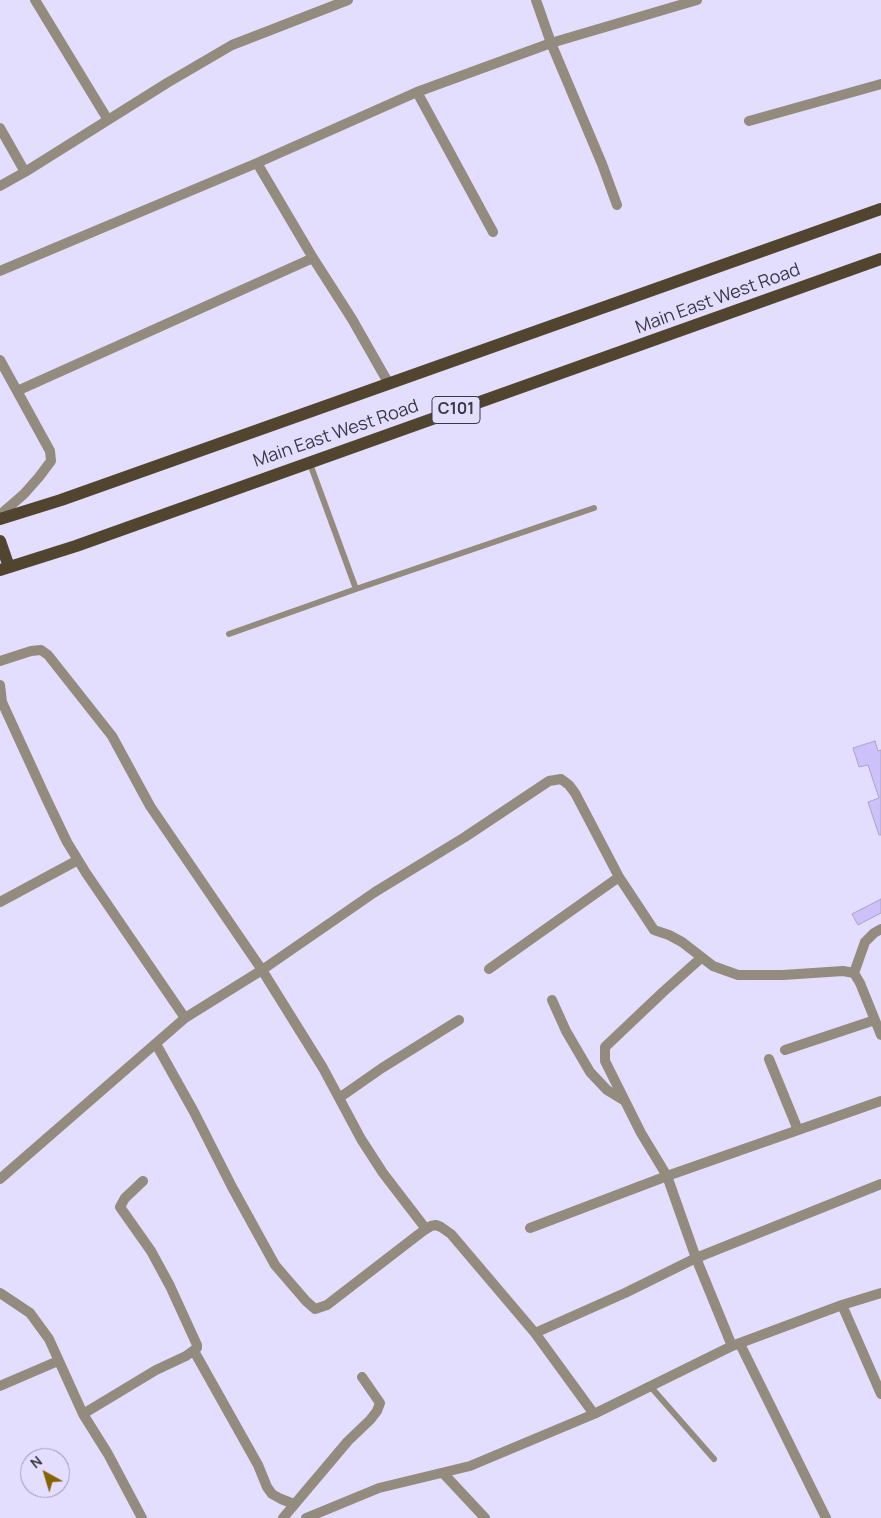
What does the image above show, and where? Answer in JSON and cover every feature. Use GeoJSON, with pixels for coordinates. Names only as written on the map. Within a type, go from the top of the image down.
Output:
{"type":"FeatureCollection","features":[{"type":"Feature","properties":{"kind":"main road","name":"Main East West Road"},"geometry":{"type":"LineString","coordinates":[[0,517],[61,500],[881,209]]}},
{"type":"Feature","properties":{"kind":"main road","name":"Main East West Road"},"geometry":{"type":"LineString","coordinates":[[4,568],[76,546],[309,461],[673,334],[881,258]]}},
{"type":"Feature","properties":{"kind":"main road"},"geometry":{"type":"LineString","coordinates":[[0,541],[4,568]]}},
{"type":"Feature","properties":{"kind":"street"},"geometry":{"type":"LineString","coordinates":[[35,0],[108,120]]}},
{"type":"Feature","properties":{"kind":"street"},"geometry":{"type":"LineString","coordinates":[[0,186],[232,45],[348,0]]}},
{"type":"Feature","properties":{"kind":"street"},"geometry":{"type":"LineString","coordinates":[[536,0],[551,43],[602,164],[617,205]]}},
{"type":"Feature","properties":{"kind":"street"},"geometry":{"type":"LineString","coordinates":[[0,271],[257,163],[416,92],[551,43],[696,0]]}},
{"type":"Feature","properties":{"kind":"street"},"geometry":{"type":"LineString","coordinates":[[749,121],[881,84]]}},
{"type":"Feature","properties":{"kind":"street"},"geometry":{"type":"LineString","coordinates":[[416,92],[494,232]]}},
{"type":"Feature","properties":{"kind":"street"},"geometry":{"type":"LineString","coordinates":[[0,128],[25,172]]}},
{"type":"Feature","properties":{"kind":"street"},"geometry":{"type":"LineString","coordinates":[[257,163],[313,258],[352,319],[389,384]]}},
{"type":"Feature","properties":{"kind":"street"},"geometry":{"type":"LineString","coordinates":[[17,391],[313,258]]}},
{"type":"Feature","properties":{"kind":"street"},"geometry":{"type":"LineString","coordinates":[[0,360],[50,451],[51,461],[40,477],[0,517]]}},
{"type":"Feature","properties":{"kind":"street"},"geometry":{"type":"LineString","coordinates":[[0,660],[41,650],[53,660],[112,736],[150,806],[262,970],[323,1068],[361,1139],[383,1173],[426,1229]]}},
{"type":"Feature","properties":{"kind":"street"},"geometry":{"type":"LineString","coordinates":[[0,685],[1,704],[67,842],[185,1018]]}},
{"type":"Feature","properties":{"kind":"street"},"geometry":{"type":"LineString","coordinates":[[0,1180],[185,1018],[262,970],[376,892],[550,781],[561,779],[575,793],[619,877],[654,930],[670,934],[713,966],[738,976],[843,971],[854,973],[876,1015],[881,1035]]}},
{"type":"Feature","properties":{"kind":"street"},"geometry":{"type":"LineString","coordinates":[[0,902],[78,860]]}},
{"type":"Feature","properties":{"kind":"street"},"geometry":{"type":"LineString","coordinates":[[489,969],[619,877]]}},
{"type":"Feature","properties":{"kind":"street"},"geometry":{"type":"LineString","coordinates":[[854,973],[865,942],[881,929]]}},
{"type":"Feature","properties":{"kind":"street"},"geometry":{"type":"LineString","coordinates":[[701,958],[605,1047],[605,1061],[641,1133],[667,1176],[696,1258],[736,1345],[826,1518]]}},
{"type":"Feature","properties":{"kind":"street"},"geometry":{"type":"LineString","coordinates":[[552,1000],[566,1031],[590,1072],[607,1090],[626,1102]]}},
{"type":"Feature","properties":{"kind":"street"},"geometry":{"type":"LineString","coordinates":[[785,1050],[876,1015]]}},
{"type":"Feature","properties":{"kind":"street"},"geometry":{"type":"LineString","coordinates":[[339,1098],[382,1068],[459,1020]]}},
{"type":"Feature","properties":{"kind":"street"},"geometry":{"type":"LineString","coordinates":[[156,1044],[172,1070],[275,1266],[315,1309],[327,1305],[426,1229],[436,1225],[451,1234],[535,1333],[594,1414]]}},
{"type":"Feature","properties":{"kind":"street"},"geometry":{"type":"LineString","coordinates":[[769,1059],[798,1130]]}},
{"type":"Feature","properties":{"kind":"street"},"geometry":{"type":"LineString","coordinates":[[530,1228],[667,1176],[881,1101]]}},
{"type":"Feature","properties":{"kind":"street"},"geometry":{"type":"LineString","coordinates":[[83,1414],[156,1370],[194,1352],[197,1348],[170,1286],[151,1251],[120,1207],[125,1198],[143,1181]]}},
{"type":"Feature","properties":{"kind":"street"},"geometry":{"type":"LineString","coordinates":[[535,1333],[625,1293],[696,1258],[881,1184]]}},
{"type":"Feature","properties":{"kind":"street"},"geometry":{"type":"LineString","coordinates":[[306,1518],[379,1488],[470,1466],[594,1414],[736,1345],[881,1292]]}},
{"type":"Feature","properties":{"kind":"street"},"geometry":{"type":"LineString","coordinates":[[0,1293],[30,1313],[49,1339],[83,1414],[108,1454],[142,1518]]}},
{"type":"Feature","properties":{"kind":"street"},"geometry":{"type":"LineString","coordinates":[[842,1305],[881,1394]]}},
{"type":"Feature","properties":{"kind":"street"},"geometry":{"type":"LineString","coordinates":[[194,1352],[258,1465],[266,1487],[272,1494],[294,1504]]}},
{"type":"Feature","properties":{"kind":"street"},"geometry":{"type":"LineString","coordinates":[[0,1386],[58,1361]]}},
{"type":"Feature","properties":{"kind":"street"},"geometry":{"type":"LineString","coordinates":[[283,1518],[377,1411],[380,1403],[362,1377]]}},
{"type":"Feature","properties":{"kind":"street"},"geometry":{"type":"LineString","coordinates":[[443,1473],[485,1518]]}},
{"type":"Feature","properties":{"kind":"lane"},"geometry":{"type":"LineString","coordinates":[[309,461],[356,588]]}},
{"type":"Feature","properties":{"kind":"lane"},"geometry":{"type":"LineString","coordinates":[[229,634],[356,588],[594,508]]}},
{"type":"Feature","properties":{"kind":"lane"},"geometry":{"type":"LineString","coordinates":[[650,1386],[714,1460]]}},
{"type":"Feature","properties":{"kind":"building"},"geometry":{"type":"Polygon","coordinates":[[[875,741],[878,751],[881,750],[881,835],[879,835],[868,802],[879,798],[868,765],[859,767],[853,748],[875,741]]]}},
{"type":"Feature","properties":{"kind":"building"},"geometry":{"type":"Polygon","coordinates":[[[881,899],[881,913],[858,925],[852,914],[881,899]]]}}]}
